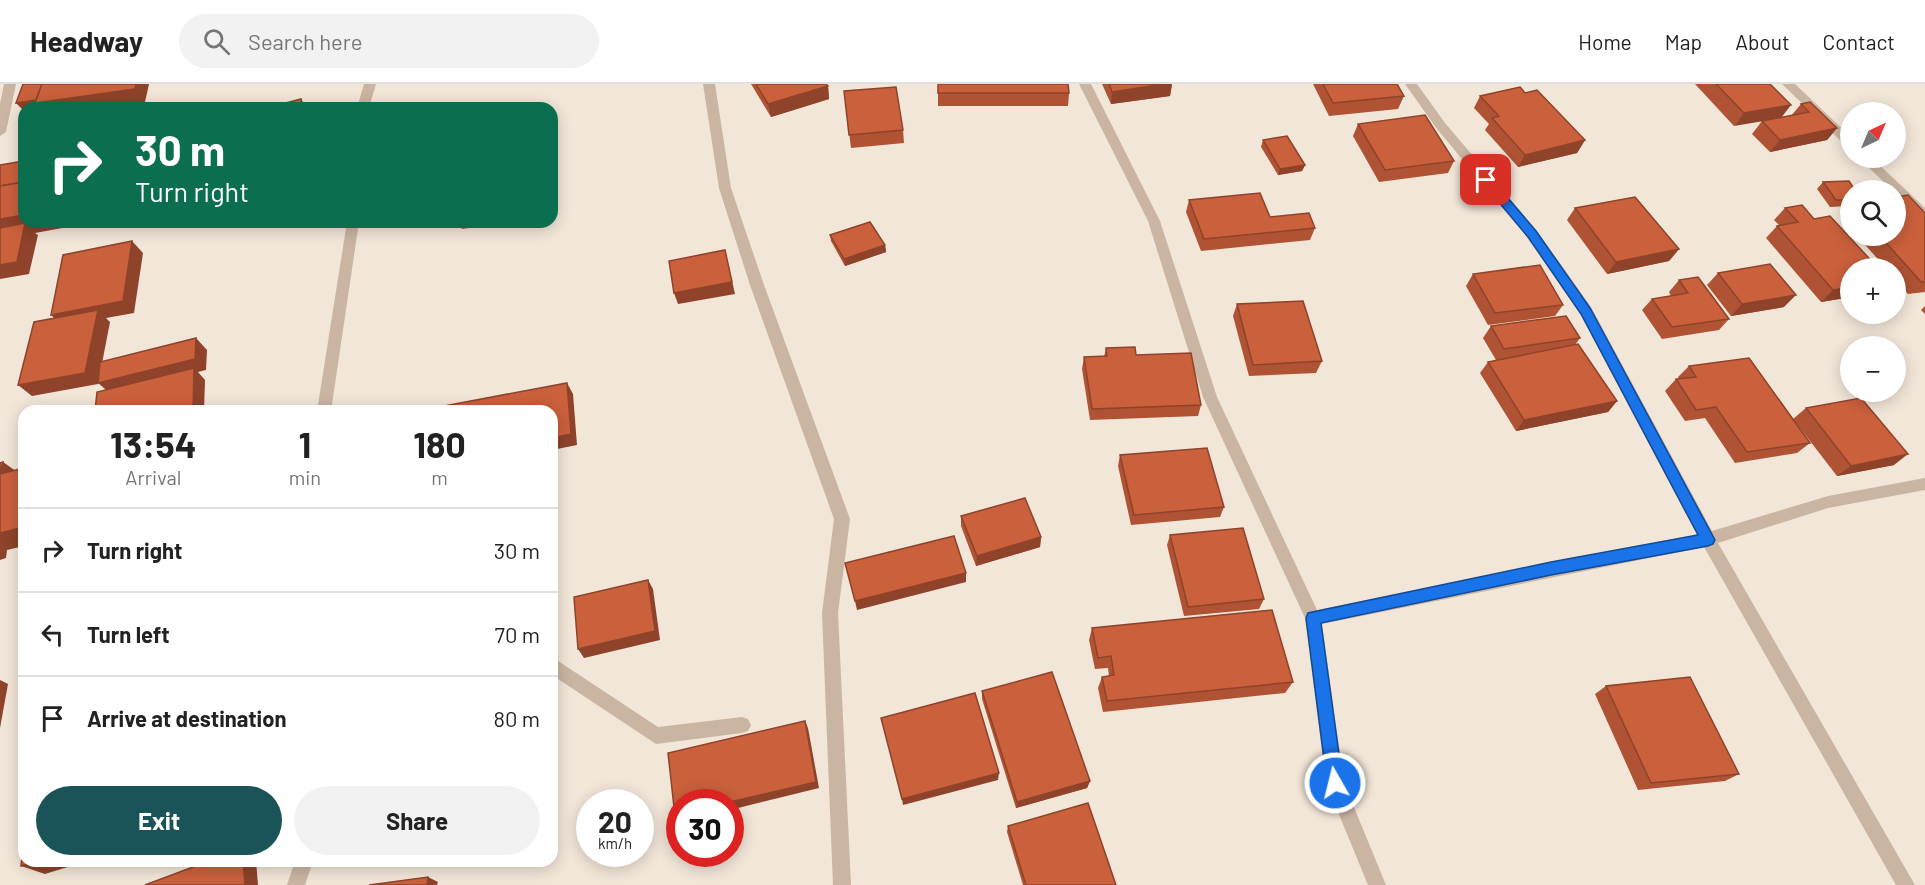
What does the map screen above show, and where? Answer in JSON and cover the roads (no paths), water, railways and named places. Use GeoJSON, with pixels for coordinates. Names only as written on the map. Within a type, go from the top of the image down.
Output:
{"type":"FeatureCollection","features":[{"type":"Feature","properties":{"kind":"street"},"geometry":{"type":"LineString","coordinates":[[0,132],[10,84]]}},
{"type":"Feature","properties":{"kind":"street"},"geometry":{"type":"LineString","coordinates":[[365,102],[370,84]]}},
{"type":"Feature","properties":{"kind":"street"},"geometry":{"type":"LineString","coordinates":[[709,84],[725,188],[757,285],[842,519],[830,613],[842,885]]}},
{"type":"Feature","properties":{"kind":"street"},"geometry":{"type":"LineString","coordinates":[[1085,84],[1154,221],[1210,397],[1313,618],[1335,783],[1377,885]]}},
{"type":"Feature","properties":{"kind":"street"},"geometry":{"type":"LineString","coordinates":[[1411,84],[1440,126],[1532,234],[1586,311],[1708,540],[1906,885]]}},
{"type":"Feature","properties":{"kind":"street"},"geometry":{"type":"LineString","coordinates":[[1788,84],[1840,134]]}},
{"type":"Feature","properties":{"kind":"street"},"geometry":{"type":"LineString","coordinates":[[1876,168],[1925,215]]}},
{"type":"Feature","properties":{"kind":"street"},"geometry":{"type":"LineString","coordinates":[[325,405],[352,228]]}},
{"type":"Feature","properties":{"kind":"street"},"geometry":{"type":"LineString","coordinates":[[1313,618],[1551,569],[1708,540],[1828,502],[1925,484]]}},
{"type":"Feature","properties":{"kind":"street"},"geometry":{"type":"LineString","coordinates":[[558,669],[656,736],[742,725]]}},
{"type":"Feature","properties":{"kind":"street"},"geometry":{"type":"LineString","coordinates":[[296,885],[302,867]]}}]}
